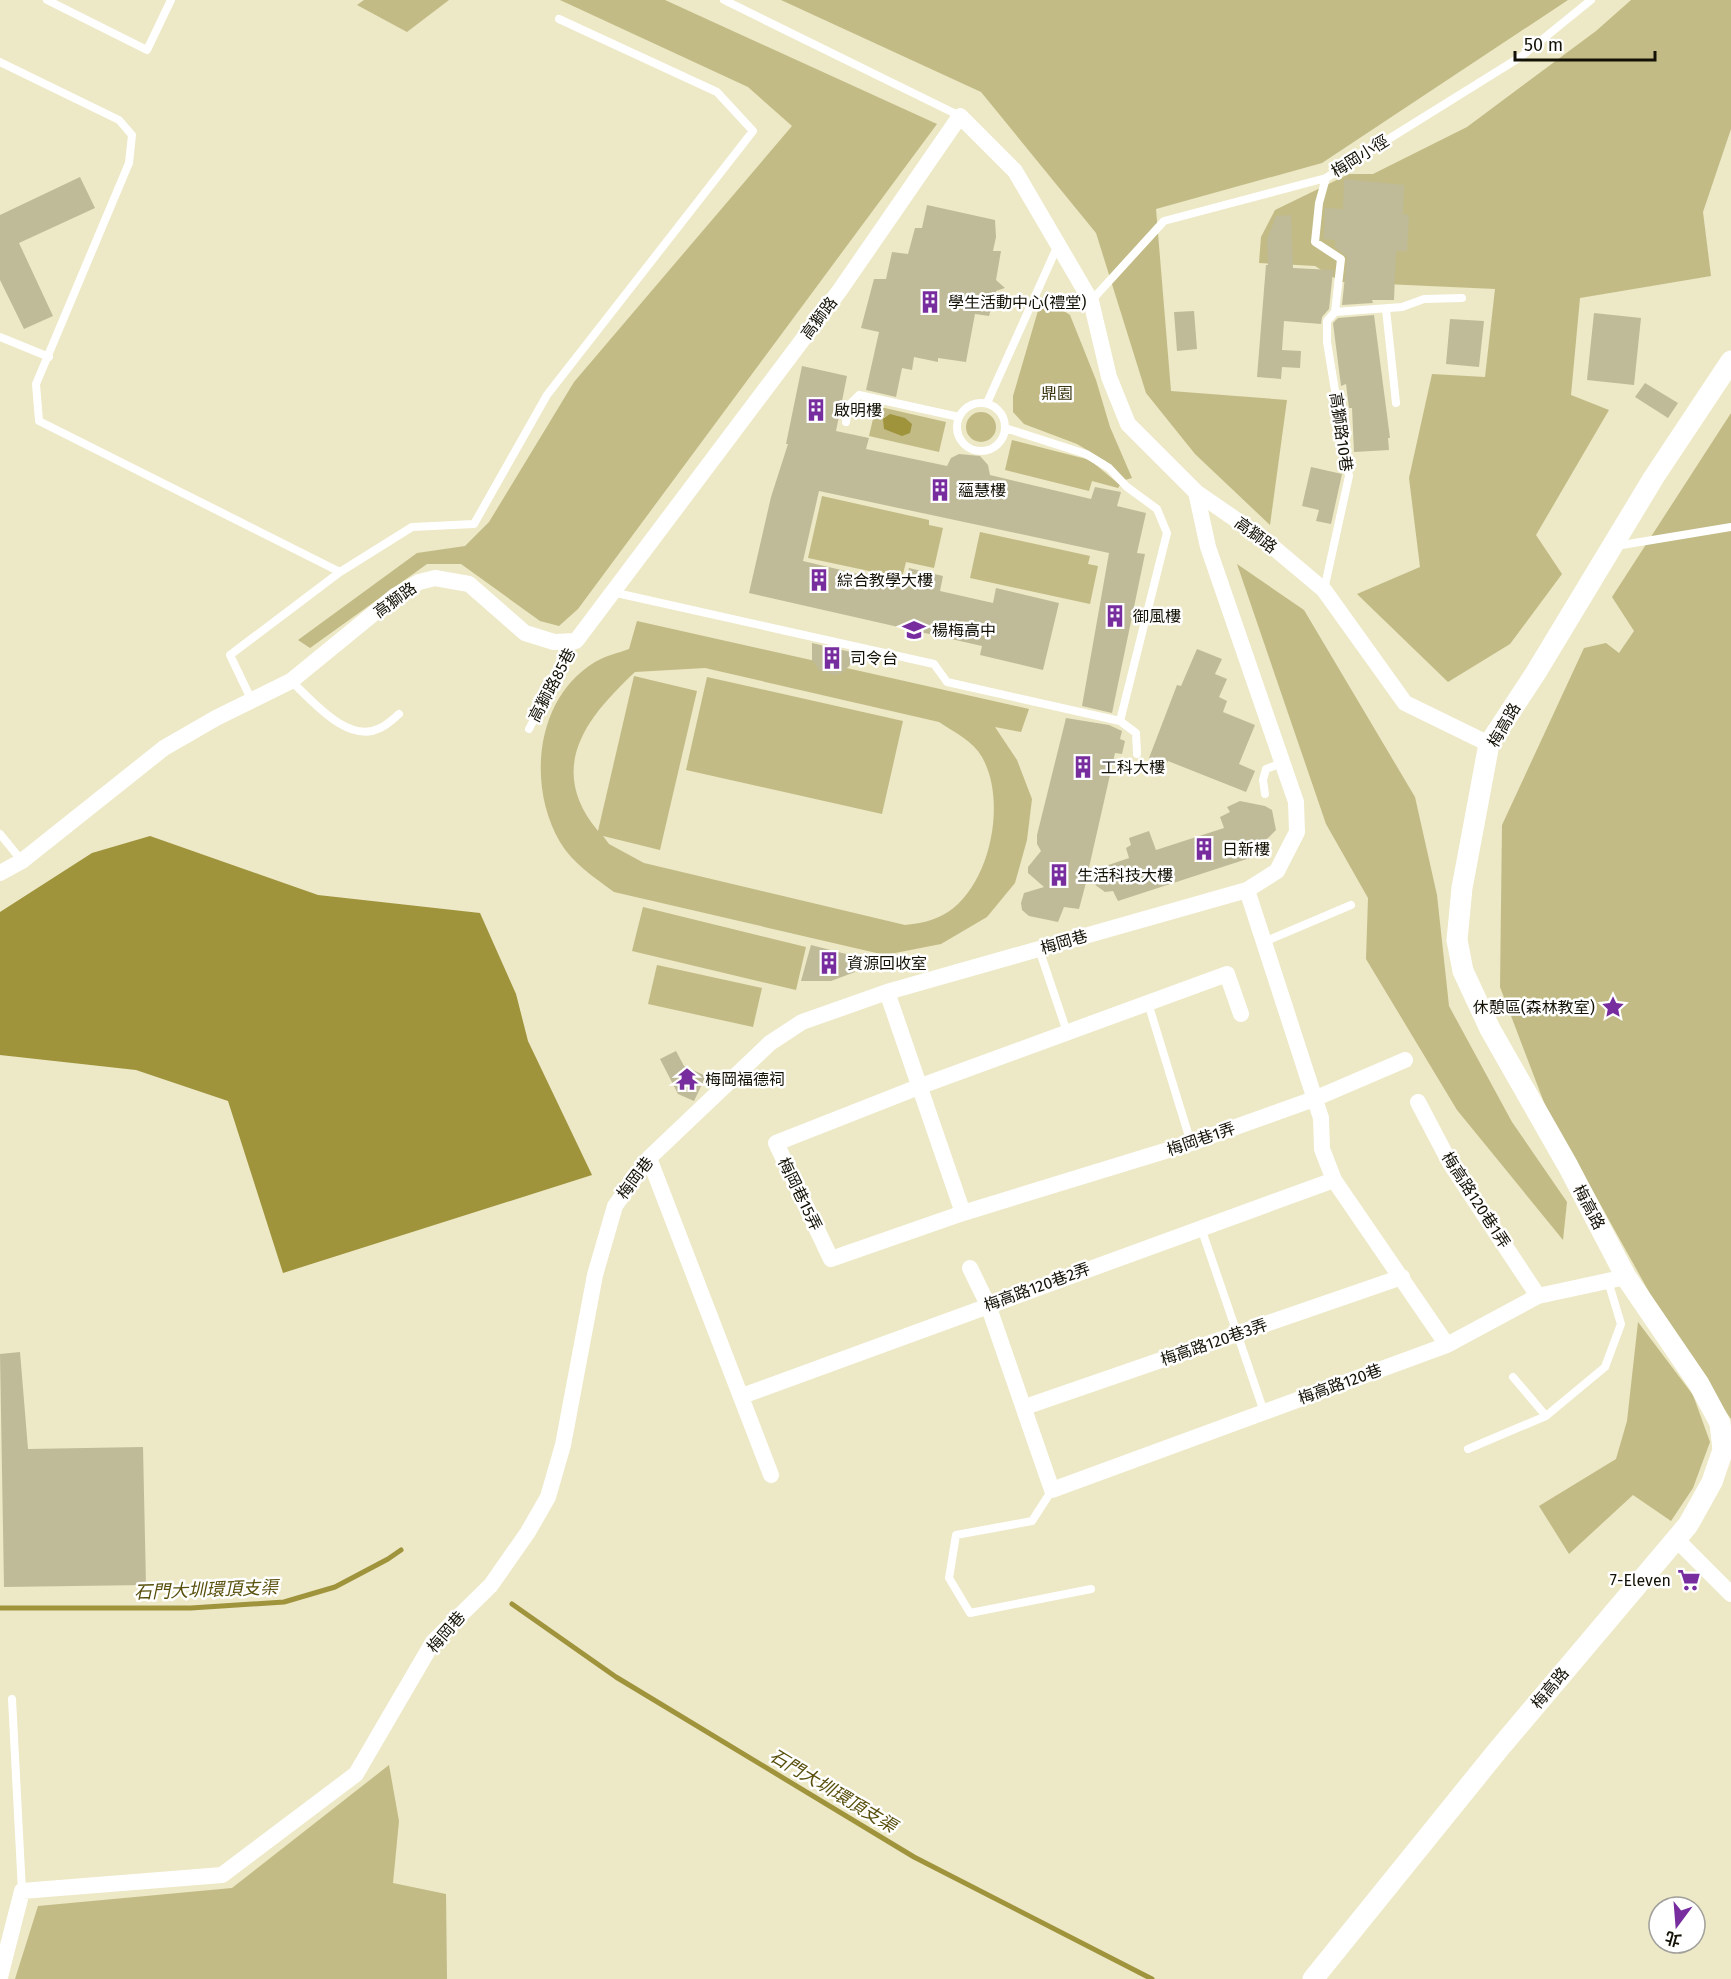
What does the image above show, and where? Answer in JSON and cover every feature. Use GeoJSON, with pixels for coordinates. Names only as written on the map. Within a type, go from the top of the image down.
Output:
{"type":"FeatureCollection","features":[{"type":"Feature","properties":{"kind":"street","name":"高獅路"},"geometry":{"type":"LineString","coordinates":[[0,873],[22,861],[164,748],[291,681],[395,596],[419,582],[435,578],[469,584],[525,633],[554,642],[576,641],[840,290],[960,116],[1015,171],[1091,301],[1109,377],[1128,424],[1196,492],[1261,537],[1324,590],[1405,703],[1489,744]]}},
{"type":"Feature","properties":{"kind":"street","name":"梅高路"},"geometry":{"type":"LineString","coordinates":[[1313,1979],[1498,1749],[1676,1539],[1712,1482],[1724,1450],[1726,1437],[1699,1384],[1617,1279],[1568,1166],[1490,1029],[1463,971],[1457,940],[1462,888],[1489,744],[1654,477],[1731,361]]}},
{"type":"Feature","properties":{"kind":"street","name":"梅岡巷"},"geometry":{"type":"LineString","coordinates":[[22,1891],[222,1875],[356,1774],[433,1642],[491,1585],[528,1532],[548,1497],[563,1445],[595,1275],[615,1206],[649,1158],[770,1043],[802,1022],[887,992],[1247,890],[1277,871],[1297,832],[1296,802],[1208,547],[1196,492]]}},
{"type":"Feature","properties":{"kind":"street"},"geometry":{"type":"LineString","coordinates":[[1247,890],[1321,1118],[1322,1149],[1334,1180],[1447,1345]]}},
{"type":"Feature","properties":{"kind":"street","name":"梅岡巷15弄"},"geometry":{"type":"LineString","coordinates":[[1086,1175],[963,1213],[831,1259],[776,1143],[921,1086],[1227,974],[1241,1014]]}},
{"type":"Feature","properties":{"kind":"street"},"geometry":{"type":"LineString","coordinates":[[887,992],[963,1213]]}},
{"type":"Feature","properties":{"kind":"street","name":"梅岡巷1弄"},"geometry":{"type":"LineString","coordinates":[[1086,1175],[1191,1143],[1314,1100],[1405,1060]]}},
{"type":"Feature","properties":{"kind":"street","name":"梅高路120巷1弄"},"geometry":{"type":"LineString","coordinates":[[1418,1102],[1450,1163],[1538,1296]]}},
{"type":"Feature","properties":{"kind":"street"},"geometry":{"type":"LineString","coordinates":[[649,1158],[771,1475]]}},
{"type":"Feature","properties":{"kind":"street","name":"梅高路120巷2弄"},"geometry":{"type":"LineString","coordinates":[[742,1396],[1334,1180]]}},
{"type":"Feature","properties":{"kind":"street"},"geometry":{"type":"LineString","coordinates":[[970,1268],[988,1305],[1052,1490]]}},
{"type":"Feature","properties":{"kind":"street","name":"梅高路120巷3弄"},"geometry":{"type":"LineString","coordinates":[[1025,1407],[1402,1277]]}},
{"type":"Feature","properties":{"kind":"street","name":"梅高路120巷"},"geometry":{"type":"LineString","coordinates":[[1052,1490],[1447,1345],[1538,1296],[1617,1279]]}},
{"type":"Feature","properties":{"kind":"street"},"geometry":{"type":"LineString","coordinates":[[1676,1539],[1731,1593]]}},
{"type":"Feature","properties":{"kind":"street"},"geometry":{"type":"LineString","coordinates":[[0,1977],[22,1891]]}},
{"type":"Feature","properties":{"kind":"lane"},"geometry":{"type":"LineString","coordinates":[[47,0],[147,50],[171,0]]}},
{"type":"Feature","properties":{"kind":"lane"},"geometry":{"type":"LineString","coordinates":[[724,0],[960,116]]}},
{"type":"Feature","properties":{"kind":"lane","name":"梅岡小徑"},"geometry":{"type":"LineString","coordinates":[[1091,301],[1164,221],[1326,178],[1522,56],[1592,0]]}},
{"type":"Feature","properties":{"kind":"lane"},"geometry":{"type":"LineString","coordinates":[[252,701],[230,655],[340,572],[412,527],[474,524],[547,395],[753,131],[717,92],[559,19]]}},
{"type":"Feature","properties":{"kind":"lane"},"geometry":{"type":"LineString","coordinates":[[0,62],[119,120],[132,135],[129,163],[36,384],[39,421],[340,572]]}},
{"type":"Feature","properties":{"kind":"lane","name":"高獅路10巷"},"geometry":{"type":"LineString","coordinates":[[1324,590],[1349,476],[1327,342],[1327,321],[1335,312],[1341,259],[1315,242],[1319,203],[1326,178]]}},
{"type":"Feature","properties":{"kind":"lane"},"geometry":{"type":"LineString","coordinates":[[987,403],[1058,245]]}},
{"type":"Feature","properties":{"kind":"lane"},"geometry":{"type":"LineString","coordinates":[[1335,312],[1402,308],[1424,299],[1462,298]]}},
{"type":"Feature","properties":{"kind":"lane"},"geometry":{"type":"LineString","coordinates":[[1386,309],[1396,403]]}},
{"type":"Feature","properties":{"kind":"lane"},"geometry":{"type":"LineString","coordinates":[[0,337],[49,357]]}},
{"type":"Feature","properties":{"kind":"lane"},"geometry":{"type":"LineString","coordinates":[[846,422],[849,405],[859,396],[959,417]]}},
{"type":"Feature","properties":{"kind":"lane"},"geometry":{"type":"LineString","coordinates":[[987,403],[998,410],[1005,428],[1000,442],[994,448],[979,451],[965,445],[957,432],[959,417],[973,404],[987,403]]}},
{"type":"Feature","properties":{"kind":"lane"},"geometry":{"type":"LineString","coordinates":[[1005,428],[1086,454],[1109,468],[1126,487],[1157,509],[1167,533],[1120,722]]}},
{"type":"Feature","properties":{"kind":"lane"},"geometry":{"type":"LineString","coordinates":[[1612,547],[1731,527]]}},
{"type":"Feature","properties":{"kind":"lane"},"geometry":{"type":"LineString","coordinates":[[612,592],[934,664],[947,682],[1120,722],[1136,733],[1137,754]]}},
{"type":"Feature","properties":{"kind":"lane","name":"高獅路85巷"},"geometry":{"type":"LineString","coordinates":[[529,729],[576,641]]}},
{"type":"Feature","properties":{"kind":"lane"},"geometry":{"type":"LineString","coordinates":[[291,681],[330,716],[353,731],[379,729],[399,714]]}},
{"type":"Feature","properties":{"kind":"lane"},"geometry":{"type":"LineString","coordinates":[[1265,794],[1263,780],[1266,769],[1282,763]]}},
{"type":"Feature","properties":{"kind":"lane"},"geometry":{"type":"LineString","coordinates":[[0,834],[22,861]]}},
{"type":"Feature","properties":{"kind":"lane"},"geometry":{"type":"LineString","coordinates":[[1264,942],[1351,905]]}},
{"type":"Feature","properties":{"kind":"lane"},"geometry":{"type":"LineString","coordinates":[[1039,949],[1067,1032]]}},
{"type":"Feature","properties":{"kind":"lane"},"geometry":{"type":"LineString","coordinates":[[1148,1003],[1191,1143]]}},
{"type":"Feature","properties":{"kind":"lane"},"geometry":{"type":"LineString","coordinates":[[1201,1228],[1264,1412]]}},
{"type":"Feature","properties":{"kind":"lane"},"geometry":{"type":"LineString","coordinates":[[1468,1449],[1546,1416],[1605,1367],[1622,1324],[1617,1279]]}},
{"type":"Feature","properties":{"kind":"lane"},"geometry":{"type":"LineString","coordinates":[[1513,1377],[1546,1416]]}},
{"type":"Feature","properties":{"kind":"lane"},"geometry":{"type":"LineString","coordinates":[[1052,1490],[1032,1521],[956,1535],[949,1578],[970,1613],[1091,1589]]}},
{"type":"Feature","properties":{"kind":"lane"},"geometry":{"type":"LineString","coordinates":[[12,1699],[22,1891]]}},
{"type":"Feature","properties":{"kind":"green space"},"geometry":{"type":"Polygon","coordinates":[[[364,0],[449,0],[407,32],[357,5],[364,0]]]}},
{"type":"Feature","properties":{"kind":"green space"},"geometry":{"type":"Polygon","coordinates":[[[560,0],[665,0],[937,124],[578,609],[559,626],[540,621],[461,564],[427,564],[310,648],[298,640],[417,553],[465,546],[489,522],[574,382],[792,126],[748,87],[560,0]]]}},
{"type":"Feature","properties":{"kind":"green space"},"geometry":{"type":"Polygon","coordinates":[[[781,0],[1568,0],[1322,163],[1156,209],[1171,391],[1287,400],[1270,525],[1195,454],[1146,393],[1096,233],[981,92],[781,0]]]}},
{"type":"Feature","properties":{"kind":"green space"},"geometry":{"type":"Polygon","coordinates":[[[1631,0],[1731,0],[1731,129],[1703,212],[1711,276],[1580,298],[1571,395],[1609,410],[1536,535],[1562,574],[1510,644],[1448,682],[1357,594],[1420,567],[1409,478],[1432,374],[1485,377],[1495,289],[1341,282],[1315,266],[1259,263],[1261,237],[1275,210],[1349,174],[1373,174],[1467,127],[1596,31],[1631,0]]]}},
{"type":"Feature","properties":{"kind":"green space","name":"鼎園"},"geometry":{"type":"Polygon","coordinates":[[[1042,297],[1070,315],[1096,380],[1110,427],[1132,478],[1125,480],[1107,462],[1077,444],[1024,424],[1013,412],[1013,396],[1042,297]]]}},
{"type":"Feature","properties":{"kind":"green space"},"geometry":{"type":"Polygon","coordinates":[[[876,406],[946,422],[939,452],[869,436],[876,406]]]}},
{"type":"Feature","properties":{"kind":"green space"},"geometry":{"type":"Polygon","coordinates":[[[981,412],[992,416],[996,427],[992,438],[981,442],[970,438],[966,427],[970,416],[981,412]]]}},
{"type":"Feature","properties":{"kind":"green space"},"geometry":{"type":"Polygon","coordinates":[[[1731,413],[1731,1419],[1678,1344],[1545,1105],[1500,987],[1502,825],[1584,648],[1606,643],[1619,653],[1634,631],[1612,597],[1731,413]]]}},
{"type":"Feature","properties":{"kind":"green space"},"geometry":{"type":"Polygon","coordinates":[[[1012,440],[1090,460],[1120,485],[1118,488],[1092,481],[1089,491],[1005,470],[1012,440]]]}},
{"type":"Feature","properties":{"kind":"green space"},"geometry":{"type":"Polygon","coordinates":[[[822,496],[929,520],[929,525],[943,528],[934,568],[906,562],[902,578],[808,558],[822,496]]]}},
{"type":"Feature","properties":{"kind":"green space"},"geometry":{"type":"Polygon","coordinates":[[[980,532],[1090,556],[1088,564],[1098,566],[1090,604],[970,578],[980,532]]]}},
{"type":"Feature","properties":{"kind":"green space"},"geometry":{"type":"Polygon","coordinates":[[[1237,564],[1304,610],[1415,797],[1437,895],[1449,1006],[1512,1122],[1567,1202],[1563,1240],[1457,1110],[1366,959],[1368,898],[1326,824],[1237,564]]]}},
{"type":"Feature","properties":{"kind":"green space"},"geometry":{"type":"Polygon","coordinates":[[[637,621],[1029,709],[1021,732],[995,727],[1017,760],[1032,799],[1027,840],[1015,883],[987,917],[941,944],[885,955],[614,892],[577,863],[560,842],[550,820],[543,795],[541,770],[543,744],[549,720],[560,697],[575,678],[595,662],[629,649],[637,621]],[[705,668],[635,672],[601,707],[588,726],[579,745],[574,765],[575,786],[583,808],[598,831],[634,676],[697,691],[660,850],[603,836],[609,844],[644,863],[905,925],[932,920],[948,912],[963,899],[975,882],[984,862],[994,818],[989,775],[982,757],[957,733],[939,722],[705,668]]]}},
{"type":"Feature","properties":{"kind":"green space"},"geometry":{"type":"Polygon","coordinates":[[[707,677],[903,721],[882,814],[686,770],[707,677]]]}},
{"type":"Feature","properties":{"kind":"green space"},"geometry":{"type":"Polygon","coordinates":[[[643,907],[806,947],[796,990],[632,951],[643,907]]]}},
{"type":"Feature","properties":{"kind":"green space"},"geometry":{"type":"Polygon","coordinates":[[[657,965],[762,988],[753,1027],[648,1004],[657,965]]]}},
{"type":"Feature","properties":{"kind":"green space"},"geometry":{"type":"Polygon","coordinates":[[[1638,1322],[1693,1395],[1710,1442],[1693,1488],[1671,1521],[1633,1495],[1569,1554],[1539,1506],[1616,1459],[1627,1421],[1638,1322]]]}},
{"type":"Feature","properties":{"kind":"green space"},"geometry":{"type":"Polygon","coordinates":[[[389,1765],[399,1821],[393,1883],[446,1894],[447,1979],[15,1979],[38,1906],[232,1888],[389,1765]]]}},
{"type":"Feature","properties":{"kind":"shaded area"},"geometry":{"type":"Polygon","coordinates":[[[890,414],[905,418],[912,424],[910,433],[902,436],[884,429],[883,419],[890,414]]]}},
{"type":"Feature","properties":{"kind":"shaded area"},"geometry":{"type":"Polygon","coordinates":[[[150,836],[318,895],[480,913],[516,994],[528,1041],[592,1175],[283,1273],[228,1101],[136,1070],[0,1055],[0,912],[92,853],[150,836]]]}},
{"type":"Feature","properties":{"kind":"building"},"geometry":{"type":"Polygon","coordinates":[[[80,177],[95,208],[19,243],[53,316],[24,329],[0,280],[0,215],[80,177]]]}},
{"type":"Feature","properties":{"kind":"building"},"geometry":{"type":"Polygon","coordinates":[[[1344,179],[1404,185],[1403,214],[1409,215],[1407,251],[1396,251],[1394,300],[1372,300],[1373,303],[1342,305],[1347,257],[1335,247],[1335,240],[1324,239],[1325,208],[1343,209],[1344,179]]]}},
{"type":"Feature","properties":{"kind":"building","name":"學生活動中心(禮堂)"},"geometry":{"type":"Polygon","coordinates":[[[927,205],[995,220],[996,237],[993,251],[1001,251],[996,280],[1005,288],[996,291],[989,316],[975,314],[966,362],[938,358],[938,362],[914,357],[912,370],[902,368],[896,397],[866,390],[879,332],[861,328],[874,279],[886,279],[892,252],[908,254],[915,228],[922,228],[927,205]]]}},
{"type":"Feature","properties":{"kind":"building"},"geometry":{"type":"Polygon","coordinates":[[[1291,215],[1293,268],[1333,270],[1334,262],[1329,309],[1322,317],[1321,324],[1284,321],[1282,350],[1301,351],[1300,368],[1282,367],[1281,379],[1257,377],[1266,265],[1268,265],[1267,240],[1276,216],[1291,215]]]}},
{"type":"Feature","properties":{"kind":"building"},"geometry":{"type":"Polygon","coordinates":[[[1194,311],[1197,349],[1177,351],[1174,312],[1194,311]]]}},
{"type":"Feature","properties":{"kind":"building"},"geometry":{"type":"Polygon","coordinates":[[[1594,313],[1641,318],[1634,385],[1587,380],[1594,313]]]}},
{"type":"Feature","properties":{"kind":"building"},"geometry":{"type":"Polygon","coordinates":[[[1374,315],[1390,438],[1388,438],[1389,450],[1354,452],[1352,408],[1349,408],[1346,384],[1341,386],[1333,323],[1338,318],[1374,315]]]}},
{"type":"Feature","properties":{"kind":"building"},"geometry":{"type":"Polygon","coordinates":[[[1450,319],[1484,321],[1479,367],[1446,364],[1450,319]]]}},
{"type":"Feature","properties":{"kind":"building"},"geometry":{"type":"Polygon","coordinates":[[[802,366],[847,376],[836,431],[869,438],[866,449],[947,466],[951,458],[959,454],[980,456],[988,465],[990,475],[1091,499],[1095,487],[1121,492],[1117,506],[1146,513],[1137,553],[1145,554],[1112,713],[1082,706],[1109,553],[819,491],[803,561],[905,585],[909,568],[943,576],[940,591],[993,603],[996,588],[1059,603],[1043,670],[980,655],[982,646],[749,593],[771,497],[788,444],[786,444],[802,366]]]}},
{"type":"Feature","properties":{"kind":"building"},"geometry":{"type":"Polygon","coordinates":[[[1645,383],[1678,403],[1668,418],[1635,397],[1645,383]]]}},
{"type":"Feature","properties":{"kind":"building"},"geometry":{"type":"Polygon","coordinates":[[[1311,467],[1342,474],[1331,524],[1316,521],[1319,510],[1302,506],[1311,467]]]}},
{"type":"Feature","properties":{"kind":"building","name":"司令台"},"geometry":{"type":"Polygon","coordinates":[[[812,643],[855,653],[852,663],[842,673],[835,675],[820,671],[812,660],[812,643]]]}},
{"type":"Feature","properties":{"kind":"building"},"geometry":{"type":"Polygon","coordinates":[[[1197,649],[1222,659],[1215,674],[1227,679],[1219,697],[1227,701],[1223,712],[1255,725],[1239,764],[1255,771],[1246,792],[1168,761],[1166,765],[1149,758],[1177,685],[1181,686],[1197,649]]]}},
{"type":"Feature","properties":{"kind":"building"},"geometry":{"type":"Polygon","coordinates":[[[1066,718],[1109,725],[1122,731],[1120,739],[1125,741],[1122,754],[1115,753],[1088,872],[1129,858],[1126,848],[1131,845],[1129,838],[1149,831],[1156,850],[1224,828],[1220,817],[1230,812],[1227,807],[1240,801],[1265,806],[1272,810],[1276,830],[1267,839],[1246,846],[1250,858],[1118,901],[1113,891],[1105,892],[1087,879],[1079,909],[1064,907],[1058,922],[1029,916],[1022,910],[1021,903],[1024,893],[1044,887],[1028,873],[1028,867],[1041,851],[1037,844],[1037,835],[1066,718]]]}},
{"type":"Feature","properties":{"kind":"building","name":"資源回收室"},"geometry":{"type":"Polygon","coordinates":[[[811,945],[850,955],[855,972],[831,981],[801,981],[811,945]]]}},
{"type":"Feature","properties":{"kind":"building","name":"梅岡福德祠"},"geometry":{"type":"Polygon","coordinates":[[[676,1051],[684,1066],[706,1076],[694,1101],[678,1094],[660,1059],[676,1051]]]}},
{"type":"Feature","properties":{"kind":"building"},"geometry":{"type":"Polygon","coordinates":[[[20,1352],[28,1449],[143,1447],[146,1585],[4,1587],[0,1354],[20,1352]]]}},
{"type":"Feature","properties":{"kind":"waterway","name":"石門大圳環頂支渠"},"geometry":{"type":"LineString","coordinates":[[0,1608],[191,1608],[284,1602],[335,1587],[401,1550]]}},
{"type":"Feature","properties":{"kind":"waterway","name":"石門大圳環頂支渠"},"geometry":{"type":"LineString","coordinates":[[512,1604],[616,1677],[914,1857],[1152,1979]]}},
{"type":"Feature","properties":{"kind":"place","name":"學生活動中心(禮堂)"},"geometry":{"type":"Point","coordinates":[930,302]}},
{"type":"Feature","properties":{"kind":"place","name":"啟明樓"},"geometry":{"type":"Point","coordinates":[816,410]}},
{"type":"Feature","properties":{"kind":"place","name":"蘊慧樓"},"geometry":{"type":"Point","coordinates":[940,490]}},
{"type":"Feature","properties":{"kind":"place","name":"綜合教學大樓"},"geometry":{"type":"Point","coordinates":[819,580]}},
{"type":"Feature","properties":{"kind":"place","name":"御風樓"},"geometry":{"type":"Point","coordinates":[1115,616]}},
{"type":"Feature","properties":{"kind":"place","name":"楊梅高中"},"geometry":{"type":"Point","coordinates":[914,630]}},
{"type":"Feature","properties":{"kind":"place","name":"司令台"},"geometry":{"type":"Point","coordinates":[832,658]}},
{"type":"Feature","properties":{"kind":"place","name":"工科大樓"},"geometry":{"type":"Point","coordinates":[1083,767]}},
{"type":"Feature","properties":{"kind":"place","name":"日新樓"},"geometry":{"type":"Point","coordinates":[1204,849]}},
{"type":"Feature","properties":{"kind":"place","name":"生活科技大樓"},"geometry":{"type":"Point","coordinates":[1059,875]}},
{"type":"Feature","properties":{"kind":"place","name":"資源回收室"},"geometry":{"type":"Point","coordinates":[829,963]}},
{"type":"Feature","properties":{"kind":"place","name":"休憩區(森林教室)"},"geometry":{"type":"Point","coordinates":[1613,1007]}},
{"type":"Feature","properties":{"kind":"place","name":"梅岡福德祠"},"geometry":{"type":"Point","coordinates":[687,1079]}},
{"type":"Feature","properties":{"kind":"place","name":"7-Eleven"},"geometry":{"type":"Point","coordinates":[1689,1580]}}]}
